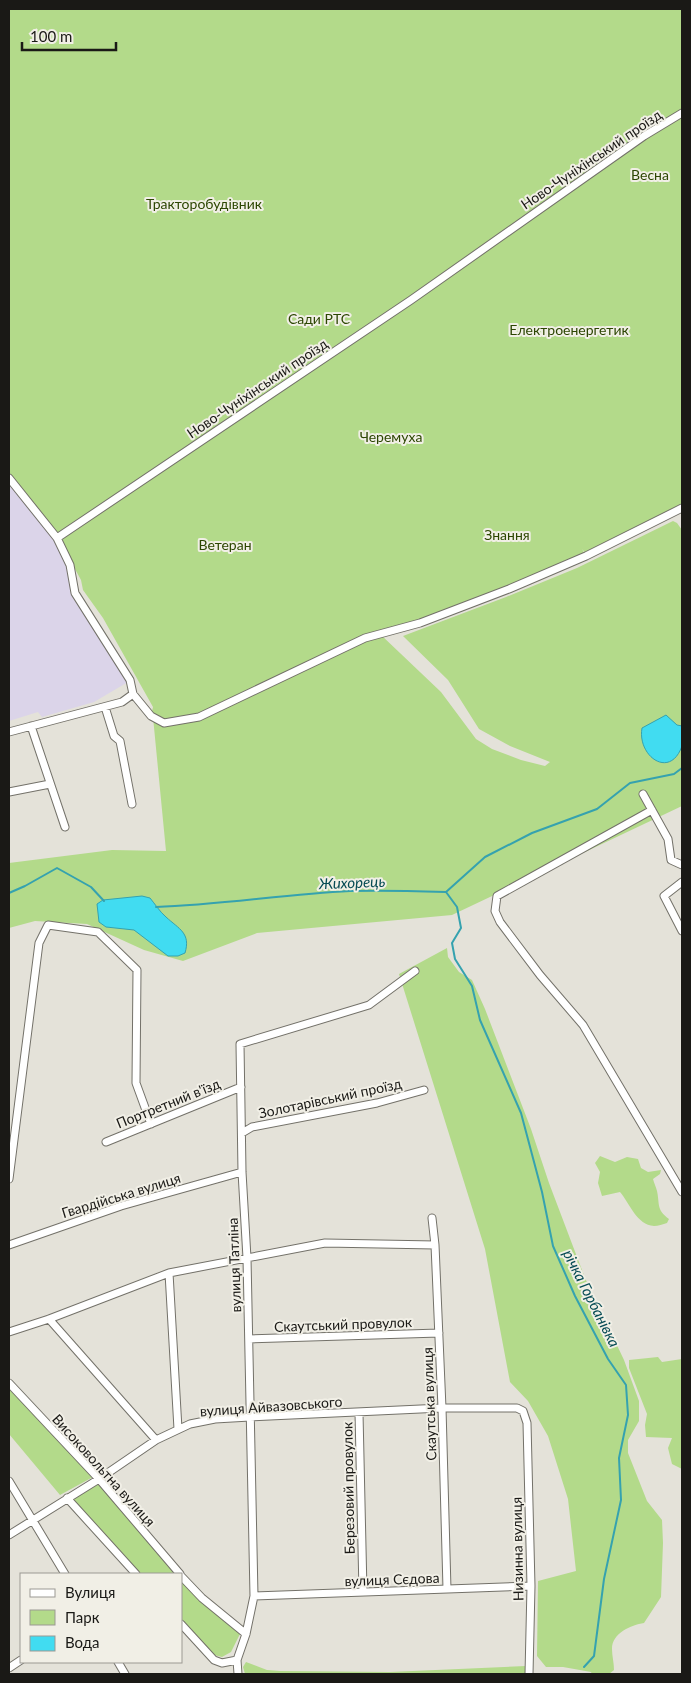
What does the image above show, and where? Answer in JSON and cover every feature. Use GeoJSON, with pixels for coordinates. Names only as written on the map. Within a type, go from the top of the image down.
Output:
{"type":"FeatureCollection","features":[{"type":"Feature","properties":{"kind":"street","name":"Ново-Чуніхінський проїзд"},"geometry":{"type":"LineString","coordinates":[[58,538],[411,300],[644,136],[682,113]]}},
{"type":"Feature","properties":{"kind":"street"},"geometry":{"type":"LineString","coordinates":[[9,478],[58,538],[70,565],[75,593],[126,672],[133,694],[151,716],[164,723],[199,717],[365,638],[420,623],[509,589],[586,556],[682,508]]}},
{"type":"Feature","properties":{"kind":"street"},"geometry":{"type":"LineString","coordinates":[[9,732],[122,702],[133,694]]}},
{"type":"Feature","properties":{"kind":"street"},"geometry":{"type":"LineString","coordinates":[[105,707],[114,736],[120,741],[132,804]]}},
{"type":"Feature","properties":{"kind":"street"},"geometry":{"type":"LineString","coordinates":[[31,726],[65,827]]}},
{"type":"Feature","properties":{"kind":"street"},"geometry":{"type":"LineString","coordinates":[[9,792],[50,784]]}},
{"type":"Feature","properties":{"kind":"street"},"geometry":{"type":"LineString","coordinates":[[643,794],[668,839],[671,860],[682,865]]}},
{"type":"Feature","properties":{"kind":"street"},"geometry":{"type":"LineString","coordinates":[[652,810],[497,896],[495,911],[500,922],[540,975],[583,1025],[682,1192]]}},
{"type":"Feature","properties":{"kind":"street"},"geometry":{"type":"LineString","coordinates":[[682,882],[664,896],[682,931]]}},
{"type":"Feature","properties":{"kind":"street"},"geometry":{"type":"LineString","coordinates":[[9,1179],[11,1143],[39,943],[48,925],[98,932],[137,970],[136,1083],[151,1124]]}},
{"type":"Feature","properties":{"kind":"street","name":"вулиця Татліна"},"geometry":{"type":"LineString","coordinates":[[238,1674],[237,1660],[246,1634],[254,1596],[247,1258],[242,1172],[240,1044],[369,1005],[415,971]]}},
{"type":"Feature","properties":{"kind":"street","name":"Портретний в'їзд"},"geometry":{"type":"LineString","coordinates":[[106,1142],[241,1087]]}},
{"type":"Feature","properties":{"kind":"street","name":"Золотарівський проїзд"},"geometry":{"type":"LineString","coordinates":[[242,1133],[252,1127],[377,1103],[424,1090]]}},
{"type":"Feature","properties":{"kind":"street","name":"Гвардійська вулиця"},"geometry":{"type":"LineString","coordinates":[[9,1245],[121,1206],[242,1172]]}},
{"type":"Feature","properties":{"kind":"street","name":"Скаутська вулиця"},"geometry":{"type":"LineString","coordinates":[[432,1218],[439,1333],[447,1589]]}},
{"type":"Feature","properties":{"kind":"street"},"geometry":{"type":"LineString","coordinates":[[9,1332],[49,1319],[169,1273],[325,1243],[435,1246]]}},
{"type":"Feature","properties":{"kind":"street"},"geometry":{"type":"LineString","coordinates":[[169,1273],[178,1428]]}},
{"type":"Feature","properties":{"kind":"street"},"geometry":{"type":"LineString","coordinates":[[49,1319],[156,1440]]}},
{"type":"Feature","properties":{"kind":"street","name":"Скаутський провулок"},"geometry":{"type":"LineString","coordinates":[[249,1339],[439,1333]]}},
{"type":"Feature","properties":{"kind":"street","name":"Високовольтна вулиця"},"geometry":{"type":"LineString","coordinates":[[9,1383],[99,1479],[178,1573]]}},
{"type":"Feature","properties":{"kind":"street","name":"вулиця Айвазовського"},"geometry":{"type":"LineString","coordinates":[[9,1535],[99,1479],[156,1440],[190,1424],[250,1417],[442,1408],[517,1408],[522,1411],[527,1423]]}},
{"type":"Feature","properties":{"kind":"street","name":"Березовий провулок"},"geometry":{"type":"LineString","coordinates":[[359,1413],[363,1592]]}},
{"type":"Feature","properties":{"kind":"street","name":"Низинна вулиця"},"geometry":{"type":"LineString","coordinates":[[527,1423],[531,1586],[529,1674]]}},
{"type":"Feature","properties":{"kind":"street"},"geometry":{"type":"LineString","coordinates":[[9,1481],[64,1573]]}},
{"type":"Feature","properties":{"kind":"street"},"geometry":{"type":"LineString","coordinates":[[68,1498],[135,1573]]}},
{"type":"Feature","properties":{"kind":"street","name":"Високовольтна вулиця"},"geometry":{"type":"LineString","coordinates":[[182,1577],[202,1598],[246,1634]]}},
{"type":"Feature","properties":{"kind":"street","name":"вулиця Сєдова"},"geometry":{"type":"LineString","coordinates":[[254,1596],[531,1586]]}},
{"type":"Feature","properties":{"kind":"street"},"geometry":{"type":"LineString","coordinates":[[182,1625],[214,1660],[222,1663],[237,1660]]}},
{"type":"Feature","properties":{"kind":"street"},"geometry":{"type":"LineString","coordinates":[[9,1668],[20,1661]]}},
{"type":"Feature","properties":{"kind":"street"},"geometry":{"type":"LineString","coordinates":[[119,1663],[126,1674]]}},
{"type":"Feature","properties":{"kind":"shaded area"},"geometry":{"type":"Polygon","coordinates":[[[9,481],[57,539],[69,565],[70,582],[128,682],[94,702],[42,717],[38,712],[9,721],[9,481]]]}},
{"type":"Feature","properties":{"kind":"green space","name":"Сади РТС"},"geometry":{"type":"Polygon","coordinates":[[[9,9],[682,9],[682,505],[587,555],[582,549],[586,556],[436,617],[380,634],[441,692],[476,739],[492,749],[521,760],[545,766],[550,762],[510,746],[479,729],[448,680],[403,636],[577,568],[673,521],[677,523],[682,530],[682,806],[452,915],[257,933],[183,961],[144,950],[87,924],[35,921],[9,928],[9,863],[112,850],[166,851],[153,717],[151,716],[153,707],[103,618],[83,590],[81,580],[58,538],[9,474],[9,9]]]}},
{"type":"Feature","properties":{"kind":"green space"},"geometry":{"type":"Polygon","coordinates":[[[447,948],[448,957],[459,972],[472,980],[485,1009],[585,1278],[624,1360],[639,1401],[639,1421],[628,1440],[628,1453],[647,1501],[662,1520],[661,1597],[644,1623],[628,1628],[615,1638],[612,1649],[614,1670],[609,1674],[592,1674],[591,1672],[563,1667],[546,1667],[537,1656],[538,1581],[576,1571],[568,1499],[548,1436],[528,1401],[510,1382],[485,1249],[399,974],[447,948]]]}},
{"type":"Feature","properties":{"kind":"green space"},"geometry":{"type":"Polygon","coordinates":[[[600,1156],[615,1162],[627,1157],[638,1159],[641,1168],[648,1172],[661,1170],[660,1174],[653,1179],[660,1209],[669,1219],[667,1223],[654,1226],[643,1222],[634,1213],[620,1192],[602,1196],[598,1183],[600,1172],[595,1163],[600,1156]]]}},
{"type":"Feature","properties":{"kind":"green space"},"geometry":{"type":"Polygon","coordinates":[[[658,1357],[662,1362],[682,1359],[682,1469],[672,1464],[668,1448],[672,1438],[646,1437],[645,1425],[647,1414],[629,1368],[629,1360],[658,1357]]]}},
{"type":"Feature","properties":{"kind":"green space"},"geometry":{"type":"Polygon","coordinates":[[[9,1387],[93,1477],[60,1495],[9,1434],[9,1387]]]}},
{"type":"Feature","properties":{"kind":"green space"},"geometry":{"type":"Polygon","coordinates":[[[99,1484],[176,1573],[139,1573],[72,1499],[99,1484]]]}},
{"type":"Feature","properties":{"kind":"green space"},"geometry":{"type":"Polygon","coordinates":[[[182,1580],[241,1632],[231,1652],[222,1657],[214,1655],[182,1621],[182,1580]]]}},
{"type":"Feature","properties":{"kind":"green space"},"geometry":{"type":"Polygon","coordinates":[[[246,1662],[267,1670],[280,1671],[390,1672],[526,1666],[525,1673],[523,1674],[245,1674],[243,1667],[246,1662]]]}},
{"type":"Feature","properties":{"kind":"water"},"geometry":{"type":"Polygon","coordinates":[[[666,715],[677,725],[682,726],[683,742],[677,756],[663,763],[649,755],[644,747],[642,728],[666,715]]]}},
{"type":"Feature","properties":{"kind":"water"},"geometry":{"type":"Polygon","coordinates":[[[142,896],[150,898],[164,915],[183,932],[186,941],[185,953],[178,956],[168,956],[134,930],[106,927],[99,922],[97,904],[103,900],[142,896]]]}},
{"type":"Feature","properties":{"kind":"waterway","name":"Жихорець"},"geometry":{"type":"LineString","coordinates":[[156,907],[350,891],[446,892],[485,857],[532,833],[597,809],[630,783],[674,774],[682,768]]}},
{"type":"Feature","properties":{"kind":"waterway","name":"Жихорець"},"geometry":{"type":"LineString","coordinates":[[9,893],[57,868],[91,887],[104,901]]}},
{"type":"Feature","properties":{"kind":"waterway","name":"річка Горбанівка"},"geometry":{"type":"LineString","coordinates":[[446,892],[457,907],[461,928],[452,943],[455,959],[472,986],[480,1020],[521,1113],[542,1192],[553,1246],[575,1296],[608,1359],[626,1385],[628,1415],[619,1458],[621,1500],[604,1579],[594,1656],[584,1667]]}},
{"type":"Feature","properties":{"kind":"park label","name":"Весна"},"geometry":{"type":"Point","coordinates":[650,174]}},
{"type":"Feature","properties":{"kind":"park label","name":"Тракторобудівник"},"geometry":{"type":"Point","coordinates":[204,203]}},
{"type":"Feature","properties":{"kind":"park label","name":"Електроенергетик"},"geometry":{"type":"Point","coordinates":[569,329]}},
{"type":"Feature","properties":{"kind":"park label","name":"Черемуха"},"geometry":{"type":"Point","coordinates":[391,436]}},
{"type":"Feature","properties":{"kind":"park label","name":"Знання"},"geometry":{"type":"Point","coordinates":[507,534]}},
{"type":"Feature","properties":{"kind":"park label","name":"Ветеран"},"geometry":{"type":"Point","coordinates":[225,544]}}]}
